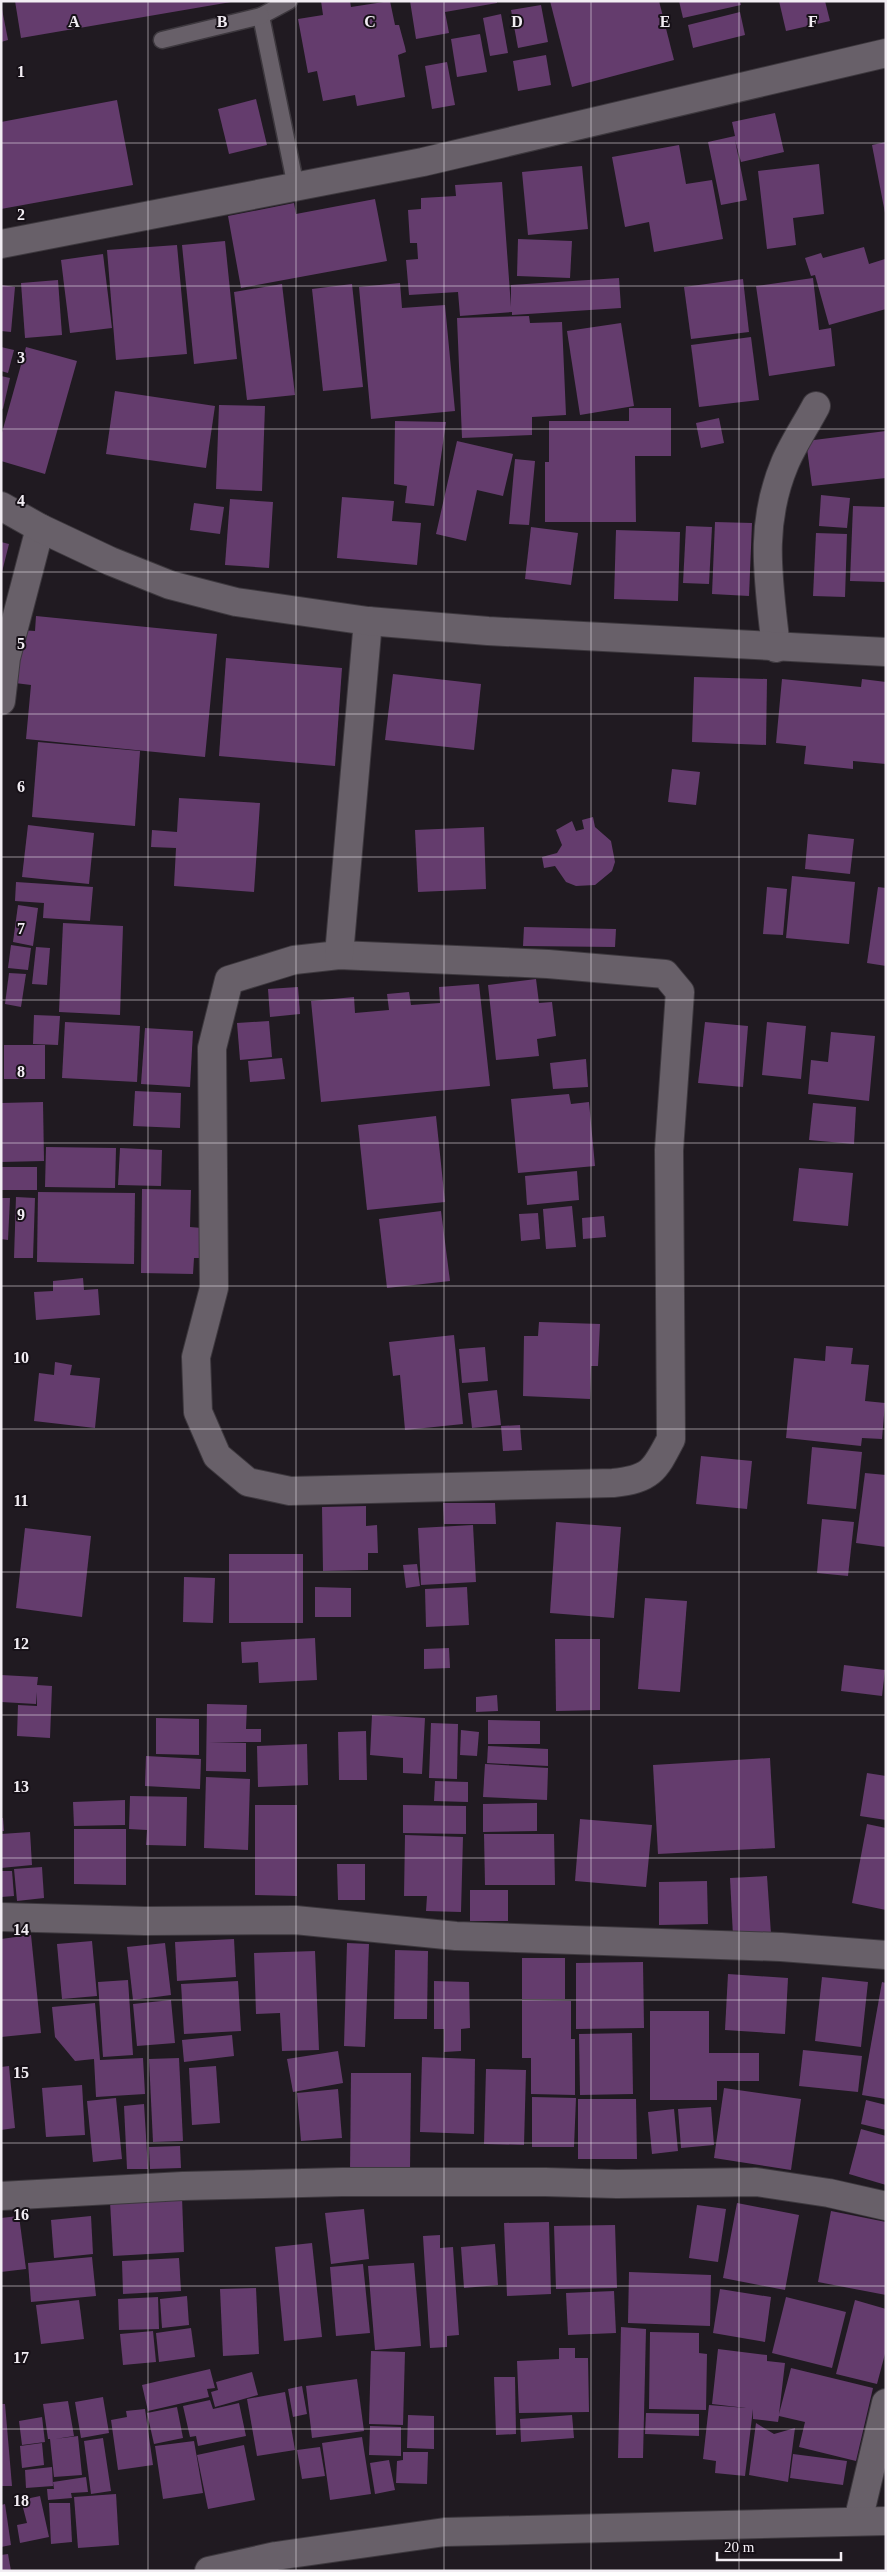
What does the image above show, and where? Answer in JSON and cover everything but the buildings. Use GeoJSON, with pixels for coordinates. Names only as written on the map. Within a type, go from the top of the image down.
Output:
{"type":"FeatureCollection","features":[{"type":"Feature","properties":{"kind":"street"},"geometry":{"type":"LineString","coordinates":[[1,244],[423,162],[886,53]]}},
{"type":"Feature","properties":{"kind":"street"},"geometry":{"type":"LineString","coordinates":[[776,648],[766,557],[772,505],[785,463],[816,406]]}},
{"type":"Feature","properties":{"kind":"street"},"geometry":{"type":"LineString","coordinates":[[1,506],[40,528],[110,561],[170,585],[236,602],[368,621],[488,631],[776,648],[886,652]]}},
{"type":"Feature","properties":{"kind":"street"},"geometry":{"type":"LineString","coordinates":[[1,701],[4,658],[40,528]]}},
{"type":"Feature","properties":{"kind":"street"},"geometry":{"type":"LineString","coordinates":[[339,955],[368,621]]}},
{"type":"Feature","properties":{"kind":"street"},"geometry":{"type":"LineString","coordinates":[[339,955],[548,964],[665,974],[680,992],[669,1150],[671,1439],[656,1469],[632,1481],[613,1483],[290,1491],[248,1482],[217,1456],[198,1412],[196,1357],[214,1288],[212,1048],[214,1039],[229,980],[294,960],[339,955]]}},
{"type":"Feature","properties":{"kind":"street"},"geometry":{"type":"LineString","coordinates":[[1,1917],[145,1921],[296,1920],[456,1936],[782,1947],[886,1955]]}},
{"type":"Feature","properties":{"kind":"street"},"geometry":{"type":"LineString","coordinates":[[1,2196],[183,2186],[342,2182],[617,2184],[746,2182],[830,2193],[886,2206]]}},
{"type":"Feature","properties":{"kind":"street"},"geometry":{"type":"LineString","coordinates":[[858,2521],[886,2402]]}},
{"type":"Feature","properties":{"kind":"street"},"geometry":{"type":"LineString","coordinates":[[209,2571],[276,2556],[444,2532],[886,2521]]}},
{"type":"Feature","properties":{"kind":"lane"},"geometry":{"type":"LineString","coordinates":[[162,40],[261,16],[289,1]]}},
{"type":"Feature","properties":{"kind":"lane"},"geometry":{"type":"LineString","coordinates":[[261,16],[296,187]]}}]}
